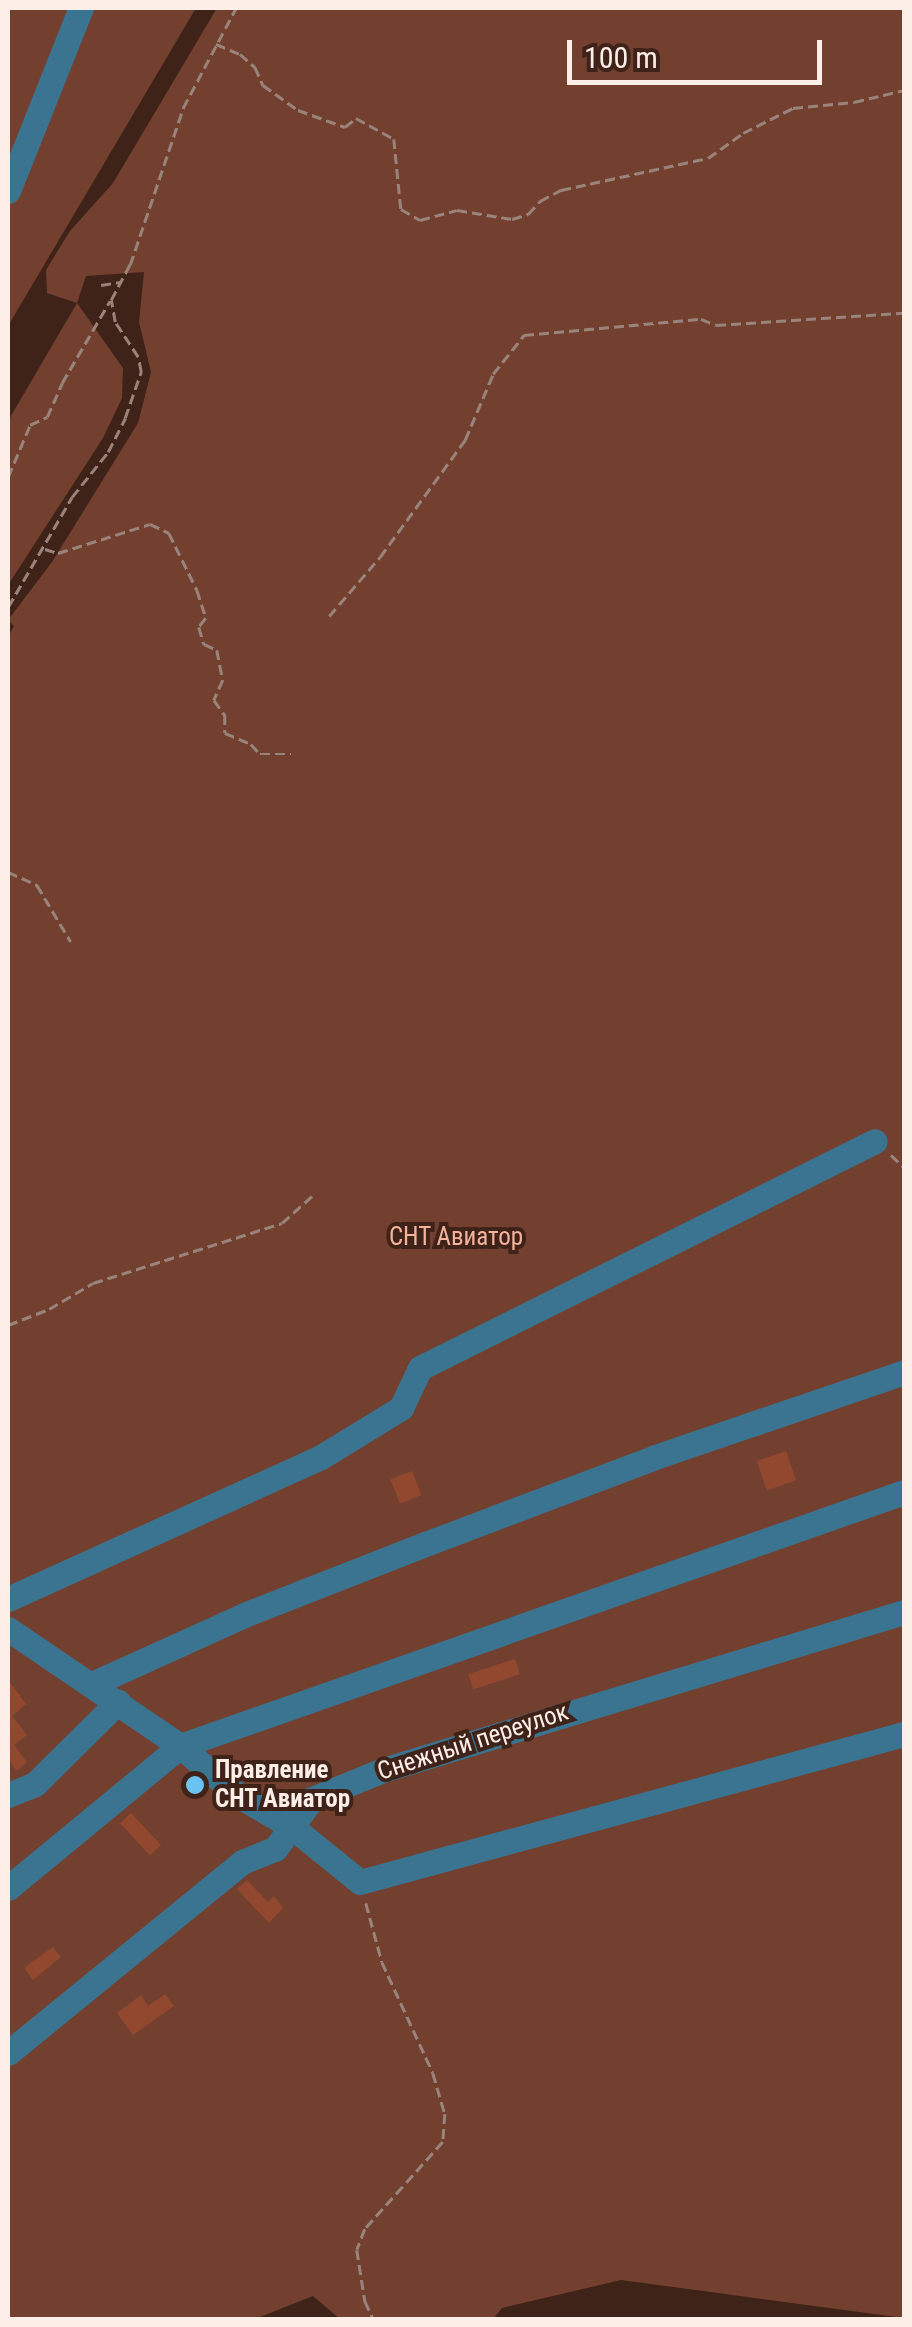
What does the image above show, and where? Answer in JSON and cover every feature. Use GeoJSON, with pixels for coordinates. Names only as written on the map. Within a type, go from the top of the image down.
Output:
{"type":"FeatureCollection","features":[{"type":"Feature","properties":{"kind":"street"},"geometry":{"type":"LineString","coordinates":[[8,191],[81,8]]}},
{"type":"Feature","properties":{"kind":"street"},"geometry":{"type":"LineString","coordinates":[[8,1598],[321,1457],[402,1408],[420,1368],[875,1141]]}},
{"type":"Feature","properties":{"kind":"street"},"geometry":{"type":"LineString","coordinates":[[92,1684],[244,1616],[428,1543],[655,1457],[904,1372]]}},
{"type":"Feature","properties":{"kind":"street"},"geometry":{"type":"LineString","coordinates":[[8,1888],[180,1746],[904,1492]]}},
{"type":"Feature","properties":{"kind":"street","name":"Снежный переулок"},"geometry":{"type":"LineString","coordinates":[[8,2053],[242,1862],[275,1849],[312,1798],[383,1770],[904,1612]]}},
{"type":"Feature","properties":{"kind":"street"},"geometry":{"type":"LineString","coordinates":[[8,1629],[180,1746],[240,1796],[292,1827],[360,1882],[904,1734]]}},
{"type":"Feature","properties":{"kind":"street"},"geometry":{"type":"LineString","coordinates":[[8,1795],[35,1784],[118,1702]]}},
{"type":"Feature","properties":{"kind":"path"},"geometry":{"type":"LineString","coordinates":[[8,477],[30,425],[47,417],[62,383],[122,282],[182,108],[236,8]]}},
{"type":"Feature","properties":{"kind":"path"},"geometry":{"type":"LineString","coordinates":[[216,44],[240,54],[254,67],[263,85],[298,110],[345,127],[356,118],[394,140],[401,209],[420,220],[458,210],[500,218],[528,214],[540,201],[561,190],[708,158],[743,133],[793,108],[854,102],[904,90]]}},
{"type":"Feature","properties":{"kind":"path"},"geometry":{"type":"LineString","coordinates":[[101,285],[122,282]]}},
{"type":"Feature","properties":{"kind":"path"},"geometry":{"type":"LineString","coordinates":[[8,608],[72,497],[108,452],[140,372],[138,356],[115,322],[111,300]]}},
{"type":"Feature","properties":{"kind":"path"},"geometry":{"type":"LineString","coordinates":[[329,616],[380,557],[464,440],[493,374],[524,335],[701,319],[716,325],[904,312]]}},
{"type":"Feature","properties":{"kind":"path"},"geometry":{"type":"LineString","coordinates":[[44,548],[58,553],[150,524],[169,534],[197,590],[206,618],[199,627],[204,644],[217,650],[222,680],[214,700],[225,715],[225,734],[251,744],[260,754],[292,754]]}},
{"type":"Feature","properties":{"kind":"path"},"geometry":{"type":"LineString","coordinates":[[8,872],[36,885],[71,942]]}},
{"type":"Feature","properties":{"kind":"path"},"geometry":{"type":"LineString","coordinates":[[8,1325],[49,1309],[93,1284],[282,1223],[314,1194]]}},
{"type":"Feature","properties":{"kind":"path"},"geometry":{"type":"LineString","coordinates":[[360,1882],[382,1962],[432,2073],[445,2114],[443,2142],[364,2229],[357,2250],[365,2301],[374,2320]]}},
{"type":"Feature","properties":{"kind":"green space"},"geometry":{"type":"Polygon","coordinates":[[[8,8],[196,8],[8,326],[8,8]]]}},
{"type":"Feature","properties":{"kind":"green space","name":"СНТ Авиатор"},"geometry":{"type":"Polygon","coordinates":[[[217,8],[904,8],[904,2318],[621,2280],[502,2308],[493,2319],[340,2319],[313,2296],[255,2319],[8,2319],[8,637],[14,626],[8,620],[52,562],[138,423],[151,372],[139,322],[144,272],[86,276],[77,303],[47,293],[46,270],[70,231],[113,183],[217,8]]]}},
{"type":"Feature","properties":{"kind":"green space"},"geometry":{"type":"Polygon","coordinates":[[[77,303],[123,368],[122,398],[103,438],[8,585],[8,421],[77,303]]]}},
{"type":"Feature","properties":{"kind":"building"},"geometry":{"type":"Polygon","coordinates":[[[786,1451],[796,1480],[767,1490],[757,1461],[786,1451]]]}},
{"type":"Feature","properties":{"kind":"building"},"geometry":{"type":"Polygon","coordinates":[[[412,1471],[421,1495],[400,1504],[391,1479],[412,1471]]]}},
{"type":"Feature","properties":{"kind":"building"},"geometry":{"type":"Polygon","coordinates":[[[515,1659],[520,1674],[473,1689],[468,1674],[515,1659]]]}},
{"type":"Feature","properties":{"kind":"building"},"geometry":{"type":"Polygon","coordinates":[[[8,1680],[26,1704],[12,1716],[27,1735],[14,1745],[27,1762],[17,1771],[8,1759],[8,1680]]]}},
{"type":"Feature","properties":{"kind":"building"},"geometry":{"type":"Polygon","coordinates":[[[131,1813],[161,1845],[150,1855],[120,1823],[131,1813]]]}},
{"type":"Feature","properties":{"kind":"building"},"geometry":{"type":"Polygon","coordinates":[[[247,1880],[268,1902],[274,1896],[283,1908],[269,1923],[237,1889],[247,1880]]]}},
{"type":"Feature","properties":{"kind":"building"},"geometry":{"type":"Polygon","coordinates":[[[53,1947],[61,1957],[33,1980],[24,1968],[53,1947]]]}},
{"type":"Feature","properties":{"kind":"building"},"geometry":{"type":"Polygon","coordinates":[[[165,1994],[174,2006],[133,2035],[117,2013],[141,1995],[148,2006],[165,1994]]]}},
{"type":"Feature","properties":{"kind":"place","name":"Правление СНТ Авиатор"},"geometry":{"type":"Point","coordinates":[195,1785]}}]}
